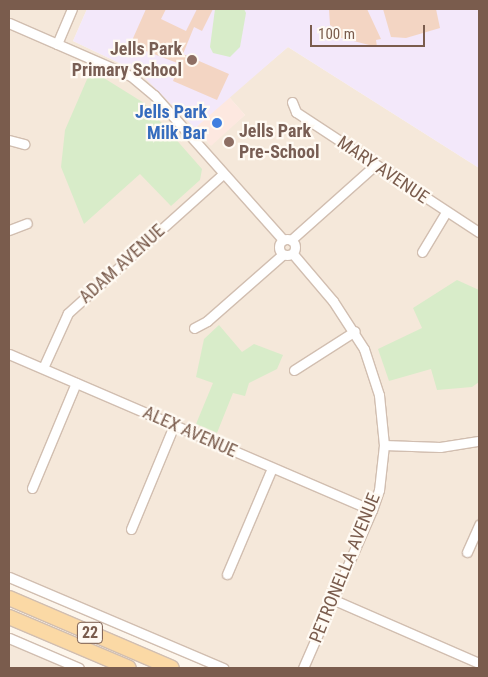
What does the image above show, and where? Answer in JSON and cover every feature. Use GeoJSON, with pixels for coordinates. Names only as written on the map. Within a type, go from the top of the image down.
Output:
{"type":"FeatureCollection","features":[{"type":"Feature","properties":{"kind":"main road","name":"22"},"geometry":{"type":"LineString","coordinates":[[9,598],[172,668]]}},
{"type":"Feature","properties":{"kind":"main road","name":"22"},"geometry":{"type":"LineString","coordinates":[[9,616],[129,668]]}},
{"type":"Feature","properties":{"kind":"street"},"geometry":{"type":"LineString","coordinates":[[57,44],[72,9]]}},
{"type":"Feature","properties":{"kind":"street"},"geometry":{"type":"LineString","coordinates":[[9,23],[131,76],[154,95],[222,175],[295,247],[293,254],[282,255],[208,322],[194,328]]}},
{"type":"Feature","properties":{"kind":"street","name":"MARY AVENUE"},"geometry":{"type":"LineString","coordinates":[[292,102],[296,112],[374,166],[479,232]]}},
{"type":"Feature","properties":{"kind":"street"},"geometry":{"type":"LineString","coordinates":[[9,140],[24,144]]}},
{"type":"Feature","properties":{"kind":"street"},"geometry":{"type":"LineString","coordinates":[[282,255],[278,247],[374,166]]}},
{"type":"Feature","properties":{"kind":"street","name":"ADAM AVENUE"},"geometry":{"type":"LineString","coordinates":[[43,368],[68,313],[222,175]]}},
{"type":"Feature","properties":{"kind":"street"},"geometry":{"type":"LineString","coordinates":[[422,252],[446,212]]}},
{"type":"Feature","properties":{"kind":"street"},"geometry":{"type":"LineString","coordinates":[[9,230],[27,223]]}},
{"type":"Feature","properties":{"kind":"street","name":"PETRONELLA AVENUE"},"geometry":{"type":"LineString","coordinates":[[293,254],[355,331],[379,395],[384,445],[379,490],[372,510],[303,668]]}},
{"type":"Feature","properties":{"kind":"street"},"geometry":{"type":"LineString","coordinates":[[294,370],[355,331]]}},
{"type":"Feature","properties":{"kind":"street","name":"ALEX AVENUE"},"geometry":{"type":"LineString","coordinates":[[9,354],[372,510]]}},
{"type":"Feature","properties":{"kind":"street"},"geometry":{"type":"LineString","coordinates":[[32,488],[76,383]]}},
{"type":"Feature","properties":{"kind":"street"},"geometry":{"type":"LineString","coordinates":[[131,529],[174,425]]}},
{"type":"Feature","properties":{"kind":"street"},"geometry":{"type":"LineString","coordinates":[[384,445],[440,447],[479,441]]}},
{"type":"Feature","properties":{"kind":"street"},"geometry":{"type":"LineString","coordinates":[[227,574],[272,468]]}},
{"type":"Feature","properties":{"kind":"street"},"geometry":{"type":"LineString","coordinates":[[467,552],[479,525]]}},
{"type":"Feature","properties":{"kind":"street"},"geometry":{"type":"LineString","coordinates":[[9,577],[223,668]]}},
{"type":"Feature","properties":{"kind":"street"},"geometry":{"type":"LineString","coordinates":[[334,600],[479,663]]}},
{"type":"Feature","properties":{"kind":"street"},"geometry":{"type":"LineString","coordinates":[[9,638],[79,668]]}},
{"type":"Feature","properties":{"kind":"shaded area"},"geometry":{"type":"Polygon","coordinates":[[[9,9],[87,9],[73,41],[140,73],[164,94],[210,145],[245,115],[229,97],[288,47],[479,168],[479,668],[228,668],[9,578],[9,9]]]}},
{"type":"Feature","properties":{"kind":"shaded area"},"geometry":{"type":"Polygon","coordinates":[[[87,9],[479,9],[479,168],[288,47],[195,128],[140,73],[73,41],[87,9]]]}},
{"type":"Feature","properties":{"kind":"shaded area"},"geometry":{"type":"Polygon","coordinates":[[[229,97],[245,115],[211,146],[195,128],[229,97]]]}},
{"type":"Feature","properties":{"kind":"shaded area"},"geometry":{"type":"Polygon","coordinates":[[[9,642],[65,668],[9,668],[9,642]]]}},
{"type":"Feature","properties":{"kind":"green space"},"geometry":{"type":"Polygon","coordinates":[[[215,9],[244,9],[246,13],[240,47],[230,57],[213,53],[210,47],[215,9]]]}},
{"type":"Feature","properties":{"kind":"green space"},"geometry":{"type":"Polygon","coordinates":[[[91,70],[144,103],[202,169],[200,180],[171,206],[140,174],[84,224],[61,167],[65,130],[91,70]]]}},
{"type":"Feature","properties":{"kind":"green space"},"geometry":{"type":"Polygon","coordinates":[[[457,280],[479,290],[479,382],[472,387],[437,390],[431,369],[389,381],[378,349],[422,328],[413,308],[457,280]]]}},
{"type":"Feature","properties":{"kind":"green space"},"geometry":{"type":"Polygon","coordinates":[[[219,325],[242,352],[254,344],[283,355],[277,369],[249,383],[245,396],[233,393],[217,433],[196,424],[213,383],[196,377],[204,339],[219,325]]]}},
{"type":"Feature","properties":{"kind":"building"},"geometry":{"type":"Polygon","coordinates":[[[146,9],[166,9],[161,19],[186,31],[197,9],[213,9],[202,31],[194,27],[183,54],[229,74],[217,100],[173,81],[180,64],[130,45],[146,9]]]}},
{"type":"Feature","properties":{"kind":"building"},"geometry":{"type":"Polygon","coordinates":[[[329,9],[367,9],[381,39],[376,40],[377,47],[338,37],[336,29],[330,25],[329,9]]]}},
{"type":"Feature","properties":{"kind":"building"},"geometry":{"type":"Polygon","coordinates":[[[383,9],[436,9],[440,28],[406,38],[391,37],[383,9]]]}},
{"type":"Feature","properties":{"kind":"place","name":"Jells Park Primary School"},"geometry":{"type":"Point","coordinates":[192,60]}},
{"type":"Feature","properties":{"kind":"place","name":"Jells Park Milk Bar"},"geometry":{"type":"Point","coordinates":[217,123]}},
{"type":"Feature","properties":{"kind":"place","name":"Jells Park Pre-School"},"geometry":{"type":"Point","coordinates":[229,142]}}]}
